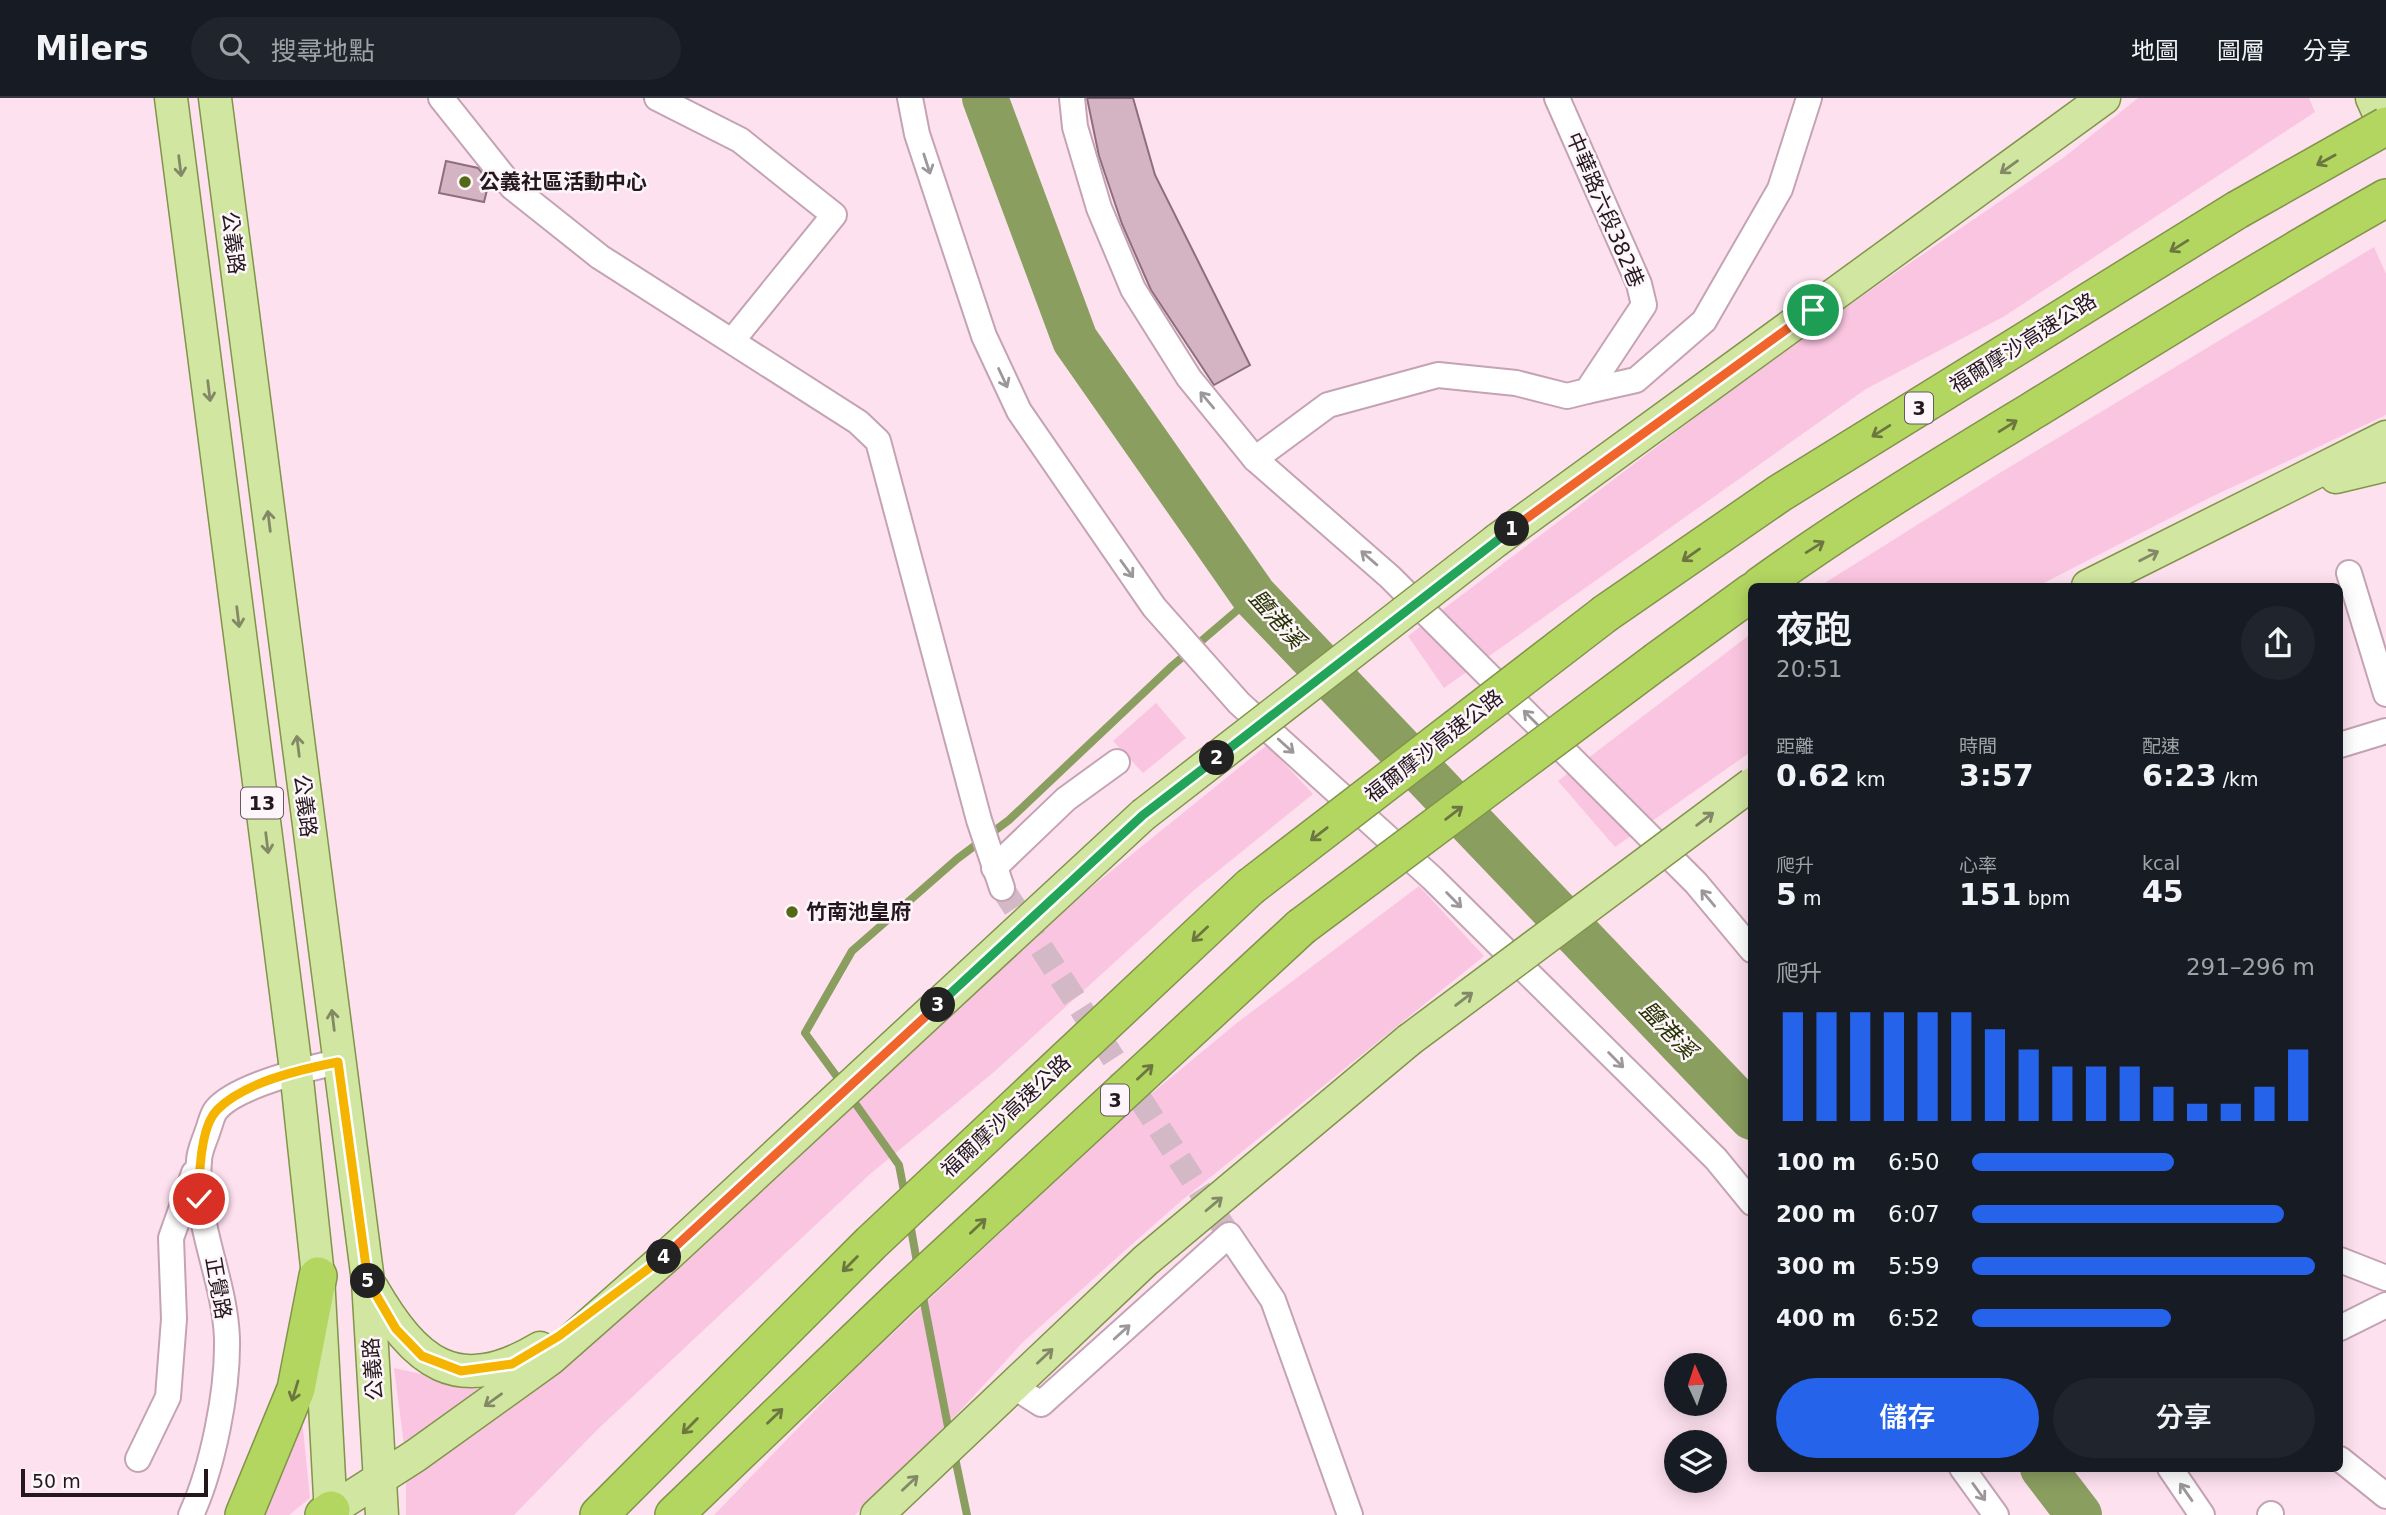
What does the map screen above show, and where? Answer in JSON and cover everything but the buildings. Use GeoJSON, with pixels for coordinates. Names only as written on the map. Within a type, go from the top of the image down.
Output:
{"type":"FeatureCollection","features":[{"type":"Feature","properties":{"kind":"highway","name":"福爾摩沙高速公路"},"geometry":{"type":"LineString","coordinates":[[599,1515],[907,1209],[1250,887],[1606,613],[1780,493],[2236,210],[2386,127]]}},
{"type":"Feature","properties":{"kind":"highway"},"geometry":{"type":"LineString","coordinates":[[1764,583],[1825,541],[2269,265],[2386,198]]}},
{"type":"Feature","properties":{"kind":"highway","name":"3"},"geometry":{"type":"LineString","coordinates":[[674,1515],[920,1280],[1301,927],[1748,595]]}},
{"type":"Feature","properties":{"kind":"highway"},"geometry":{"type":"LineString","coordinates":[[244,1515],[296,1389],[318,1276]]}},
{"type":"Feature","properties":{"kind":"main road","name":"公義路"},"geometry":{"type":"LineString","coordinates":[[171,98],[296,1070],[318,1276],[329,1513]]}},
{"type":"Feature","properties":{"kind":"main road","name":"公義路"},"geometry":{"type":"LineString","coordinates":[[215,98],[368,1281],[382,1515]]}},
{"type":"Feature","properties":{"kind":"main road"},"geometry":{"type":"LineString","coordinates":[[2050,137],[2086,98]]}},
{"type":"Feature","properties":{"kind":"main road"},"geometry":{"type":"LineString","coordinates":[[329,1513],[550,1359],[668,1255],[1143,815],[1497,540],[2104,98]]}},
{"type":"Feature","properties":{"kind":"main road"},"geometry":{"type":"LineString","coordinates":[[2372,98],[2386,127]]}},
{"type":"Feature","properties":{"kind":"main road"},"geometry":{"type":"LineString","coordinates":[[2094,583],[2386,438]]}},
{"type":"Feature","properties":{"kind":"main road"},"geometry":{"type":"LineString","coordinates":[[2197,531],[2340,475],[2386,464]]}},
{"type":"Feature","properties":{"kind":"main road"},"geometry":{"type":"LineString","coordinates":[[877,1515],[1145,1261],[1409,1040],[1748,787]]}},
{"type":"Feature","properties":{"kind":"main road"},"geometry":{"type":"LineString","coordinates":[[368,1281],[396,1329],[422,1356],[461,1371],[512,1364],[559,1336],[668,1255]]}},
{"type":"Feature","properties":{"kind":"street"},"geometry":{"type":"LineString","coordinates":[[441,98],[512,187],[600,257],[858,422],[878,441],[979,820],[998,878],[1066,799],[1117,762]]}},
{"type":"Feature","properties":{"kind":"street"},"geometry":{"type":"LineString","coordinates":[[657,98],[740,140],[834,215],[732,341]]}},
{"type":"Feature","properties":{"kind":"street"},"geometry":{"type":"LineString","coordinates":[[910,98],[917,134],[984,337],[1018,411],[1076,497],[1173,630],[1239,703],[1432,878],[1716,1159],[1748,1198]]}},
{"type":"Feature","properties":{"kind":"street"},"geometry":{"type":"LineString","coordinates":[[1072,98],[1075,127],[1099,208],[1133,289],[1189,378],[1255,459],[1390,577],[1696,884],[1748,945]]}},
{"type":"Feature","properties":{"kind":"street","name":"中華路六段382巷"},"geometry":{"type":"LineString","coordinates":[[1557,98],[1639,284],[1644,305],[1587,391]]}},
{"type":"Feature","properties":{"kind":"street"},"geometry":{"type":"LineString","coordinates":[[1255,459],[1328,405],[1438,375],[1516,383],[1567,396],[1636,380],[1704,321],[1780,188],[1809,98]]}},
{"type":"Feature","properties":{"kind":"street"},"geometry":{"type":"LineString","coordinates":[[2349,573],[2386,694]]}},
{"type":"Feature","properties":{"kind":"street"},"geometry":{"type":"LineString","coordinates":[[2343,744],[2386,731]]}},
{"type":"Feature","properties":{"kind":"street","name":"正覺路"},"geometry":{"type":"LineString","coordinates":[[191,1515],[199,1499],[222,1405],[227,1338],[218,1274],[199,1199],[198,1158],[216,1110],[248,1090],[296,1070],[338,1062]]}},
{"type":"Feature","properties":{"kind":"street"},"geometry":{"type":"LineString","coordinates":[[138,1459],[168,1396],[174,1319],[171,1238],[198,1158]]}},
{"type":"Feature","properties":{"kind":"street"},"geometry":{"type":"LineString","coordinates":[[1013,1386],[1041,1404],[1229,1236],[1273,1300],[1350,1515]]}},
{"type":"Feature","properties":{"kind":"street"},"geometry":{"type":"LineString","coordinates":[[2343,1261],[2386,1278]]}},
{"type":"Feature","properties":{"kind":"street"},"geometry":{"type":"LineString","coordinates":[[2343,1326],[2386,1305]]}},
{"type":"Feature","properties":{"kind":"street"},"geometry":{"type":"LineString","coordinates":[[2343,1461],[2386,1496]]}},
{"type":"Feature","properties":{"kind":"street"},"geometry":{"type":"LineString","coordinates":[[1965,1472],[1996,1515]]}},
{"type":"Feature","properties":{"kind":"street"},"geometry":{"type":"LineString","coordinates":[[2172,1472],[2202,1515]]}},
{"type":"Feature","properties":{"kind":"shaded area"},"geometry":{"type":"Polygon","coordinates":[[[2138,98],[2309,98],[2315,112],[2003,317],[1866,389],[1444,688],[1408,636],[1722,397],[1875,287],[2063,158],[2138,98]]]}},
{"type":"Feature","properties":{"kind":"shaded area"},"geometry":{"type":"Polygon","coordinates":[[[2374,247],[2386,274],[2386,415],[2209,498],[2044,583],[1825,583],[1998,474],[2374,247]]]}},
{"type":"Feature","properties":{"kind":"shaded area"},"geometry":{"type":"Polygon","coordinates":[[[1748,636],[1748,754],[1615,847],[1558,781],[1748,636]]]}},
{"type":"Feature","properties":{"kind":"shaded area"},"geometry":{"type":"Polygon","coordinates":[[[1156,703],[1186,738],[1143,773],[1113,741],[1156,703]]]}},
{"type":"Feature","properties":{"kind":"shaded area"},"geometry":{"type":"Polygon","coordinates":[[[1267,745],[1313,794],[1193,891],[994,1072],[870,1174],[598,1429],[514,1515],[406,1515],[406,1481],[543,1377],[1073,902],[1267,745]]]}},
{"type":"Feature","properties":{"kind":"shaded area"},"geometry":{"type":"Polygon","coordinates":[[[1419,886],[1484,956],[1181,1201],[1121,1254],[1022,1343],[959,1412],[855,1515],[714,1515],[853,1371],[1128,1113],[1238,1022],[1419,886]]]}},
{"type":"Feature","properties":{"kind":"shaded area"},"geometry":{"type":"Polygon","coordinates":[[[394,1368],[439,1378],[489,1383],[404,1445],[394,1368]]]}},
{"type":"Feature","properties":{"kind":"shaded area"},"geometry":{"type":"Polygon","coordinates":[[[302,1419],[310,1498],[289,1515],[260,1515],[279,1479],[302,1419]]]}},
{"type":"Feature","properties":{"kind":"waterway","name":"鹽港溪"},"geometry":{"type":"LineString","coordinates":[[985,98],[1075,340],[1254,596],[1748,1113]]}},
{"type":"Feature","properties":{"kind":"waterway"},"geometry":{"type":"LineString","coordinates":[[843,1085],[805,1033],[852,951],[957,859],[1009,820],[1172,666],[1254,596]]}},
{"type":"Feature","properties":{"kind":"waterway"},"geometry":{"type":"LineString","coordinates":[[850,1096],[899,1165],[905,1196]]}},
{"type":"Feature","properties":{"kind":"waterway"},"geometry":{"type":"LineString","coordinates":[[910,1223],[918,1268]]}},
{"type":"Feature","properties":{"kind":"waterway"},"geometry":{"type":"LineString","coordinates":[[922,1292],[950,1437]]}},
{"type":"Feature","properties":{"kind":"waterway"},"geometry":{"type":"LineString","coordinates":[[954,1453],[967,1515]]}},
{"type":"Feature","properties":{"kind":"waterway","name":"鹽港溪"},"geometry":{"type":"LineString","coordinates":[[2046,1472],[2079,1515]]}},
{"type":"Feature","properties":{"kind":"tunnel"},"geometry":{"type":"LineString","coordinates":[[1002,888],[1229,1235]]}},
{"type":"Feature","properties":{"kind":"place","name":"公義社區活動中心"},"geometry":{"type":"Point","coordinates":[465,182]}},
{"type":"Feature","properties":{"kind":"place","name":"竹南池皇府"},"geometry":{"type":"Point","coordinates":[792,912]}},
{"type":"Feature","properties":{"kind":"route"},"geometry":{"type":"LineString","coordinates":[[199,1199],[198,1158],[216,1110],[248,1090],[296,1070],[338,1062],[368,1281],[396,1329],[422,1356],[461,1371],[512,1364],[559,1336],[668,1255],[1143,815],[1497,540],[1813,310]]}}]}
